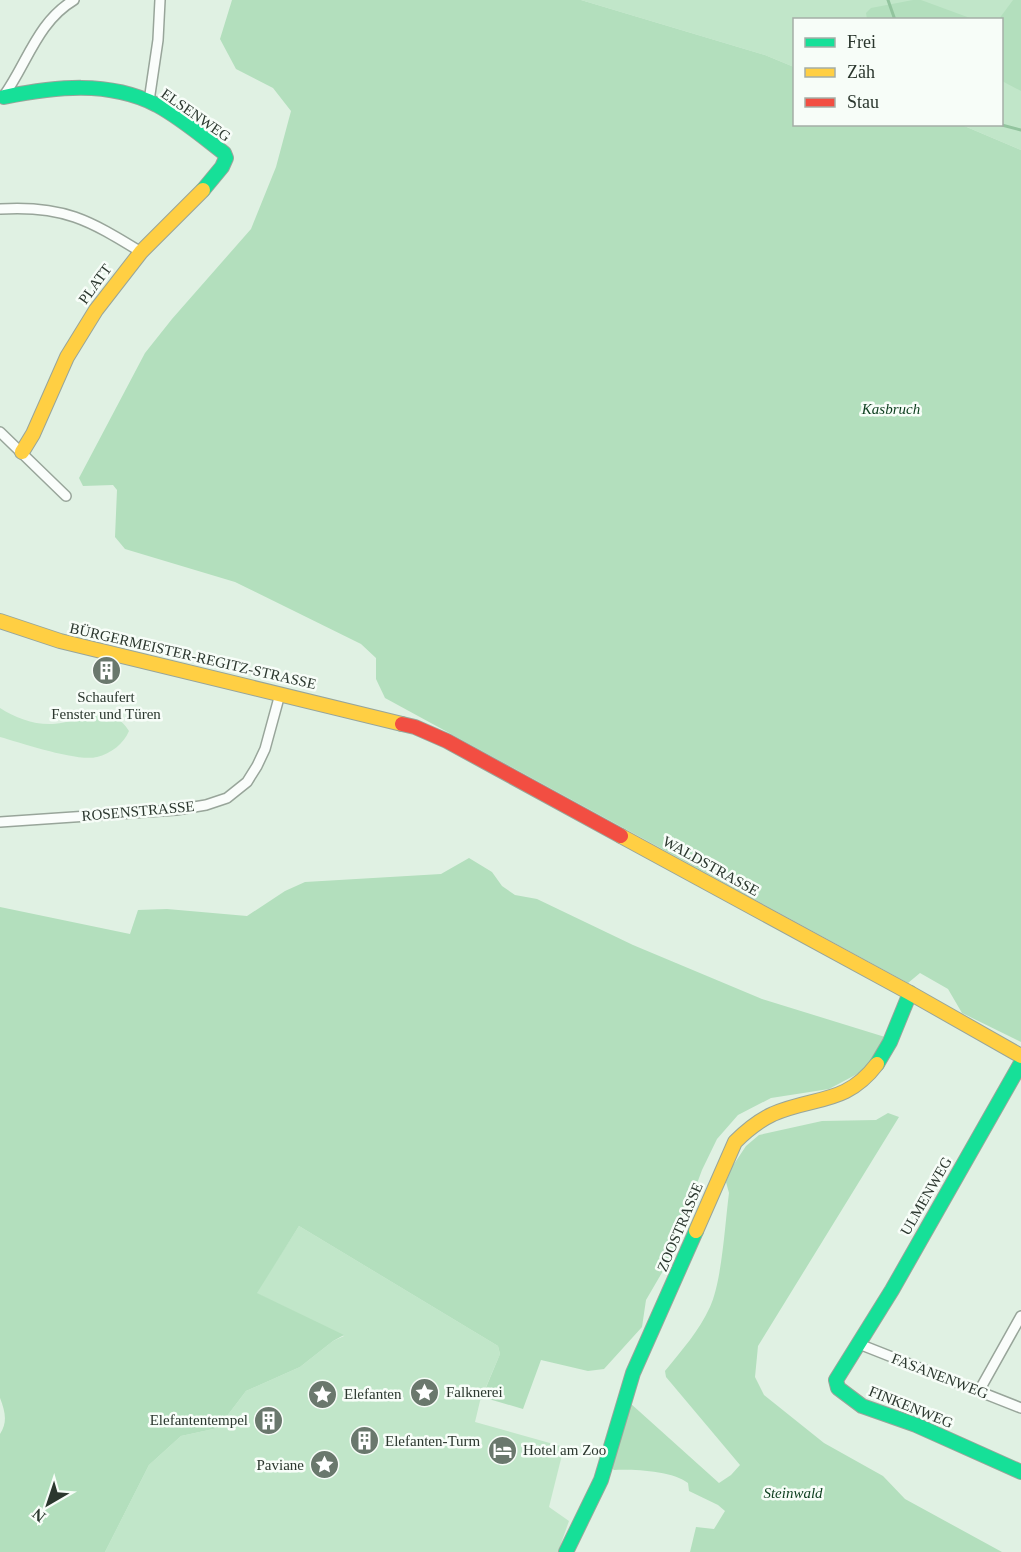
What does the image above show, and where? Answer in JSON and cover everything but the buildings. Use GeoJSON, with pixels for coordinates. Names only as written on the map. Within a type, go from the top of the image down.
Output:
{"type":"FeatureCollection","features":[{"type":"Feature","properties":{"kind":"street"},"geometry":{"type":"LineString","coordinates":[[2,99],[14,81],[34,41],[52,16],[74,0]]}},
{"type":"Feature","properties":{"kind":"street"},"geometry":{"type":"LineString","coordinates":[[149,102],[158,39],[160,0]]}},
{"type":"Feature","properties":{"kind":"street","name":"ELSENWEG"},"geometry":{"type":"LineString","coordinates":[[2,99],[55,88],[90,87],[114,90],[149,102],[179,120],[224,153],[226,158]]}},
{"type":"Feature","properties":{"kind":"street","name":"PLATT"},"geometry":{"type":"LineString","coordinates":[[22,452],[32,436],[73,346],[106,296],[141,252],[206,186],[225,164],[226,158]]}},
{"type":"Feature","properties":{"kind":"street"},"geometry":{"type":"LineString","coordinates":[[0,209],[33,208],[83,219],[106,230],[141,252]]}},
{"type":"Feature","properties":{"kind":"street"},"geometry":{"type":"LineString","coordinates":[[0,432],[66,496]]}},
{"type":"Feature","properties":{"kind":"street","name":"BÜRGERMEISTER-REGITZ-STRASSE"},"geometry":{"type":"LineString","coordinates":[[0,621],[60,641],[380,717]]}},
{"type":"Feature","properties":{"kind":"street","name":"ROSENSTRASSE"},"geometry":{"type":"LineString","coordinates":[[0,822],[176,810],[206,805],[227,798],[246,782],[257,766],[265,749],[280,694]]}},
{"type":"Feature","properties":{"kind":"street","name":"WALDSTRASSE"},"geometry":{"type":"LineString","coordinates":[[380,717],[415,727],[447,741],[910,993],[1021,1056]]}},
{"type":"Feature","properties":{"kind":"street","name":"ZOOSTRASSE"},"geometry":{"type":"LineString","coordinates":[[566,1552],[601,1480],[628,1387],[735,1142],[748,1127],[761,1119],[785,1109],[842,1095],[857,1086],[884,1055],[910,993]]}},
{"type":"Feature","properties":{"kind":"street","name":"ULMENWEG"},"geometry":{"type":"LineString","coordinates":[[858,1344],[892,1290],[1021,1063]]}},
{"type":"Feature","properties":{"kind":"street"},"geometry":{"type":"LineString","coordinates":[[979,1390],[1021,1316]]}},
{"type":"Feature","properties":{"kind":"street","name":"FASANENWEG"},"geometry":{"type":"LineString","coordinates":[[858,1344],[1021,1408]]}},
{"type":"Feature","properties":{"kind":"street","name":"FINKENWEG"},"geometry":{"type":"LineString","coordinates":[[858,1344],[836,1380],[838,1388],[845,1395],[862,1406],[916,1425],[1021,1472]]}},
{"type":"Feature","properties":{"kind":"green space","name":"Kasbruch"},"geometry":{"type":"Polygon","coordinates":[[[232,0],[581,0],[765,55],[793,67],[793,126],[964,126],[1021,150],[1021,1042],[962,1013],[948,989],[920,973],[908,983],[385,698],[376,679],[376,658],[361,644],[235,582],[125,549],[115,537],[117,490],[113,485],[83,486],[79,478],[145,353],[251,229],[276,167],[291,111],[273,88],[236,69],[220,39],[232,0]]]}},
{"type":"Feature","properties":{"kind":"green space"},"geometry":{"type":"Polygon","coordinates":[[[581,0],[1021,0],[1021,150],[964,126],[1003,126],[1003,18],[793,18],[793,67],[765,55],[581,0]]]}},
{"type":"Feature","properties":{"kind":"green space"},"geometry":{"type":"Polygon","coordinates":[[[921,0],[970,18],[867,18],[866,13],[871,8],[921,0]]]}},
{"type":"Feature","properties":{"kind":"green space"},"geometry":{"type":"Polygon","coordinates":[[[1013,0],[1021,0],[1021,91],[1003,82],[1003,18],[1000,18],[1013,0]]]}},
{"type":"Feature","properties":{"kind":"green space"},"geometry":{"type":"Polygon","coordinates":[[[0,708],[25,720],[46,724],[104,715],[121,722],[129,731],[112,751],[97,757],[76,757],[0,737],[0,708]]]}},
{"type":"Feature","properties":{"kind":"green space"},"geometry":{"type":"Polygon","coordinates":[[[469,858],[492,872],[502,886],[515,895],[537,899],[633,945],[762,999],[885,1037],[876,1056],[859,1073],[829,1089],[771,1098],[738,1115],[717,1139],[702,1170],[667,1264],[646,1300],[642,1327],[604,1369],[588,1371],[541,1360],[523,1409],[482,1397],[500,1354],[498,1346],[299,1226],[257,1293],[344,1335],[300,1367],[246,1391],[218,1428],[181,1436],[149,1465],[105,1552],[0,1552],[0,1434],[5,1416],[0,1398],[0,907],[130,934],[138,910],[167,909],[247,916],[285,891],[305,882],[441,874],[469,858]]]}},
{"type":"Feature","properties":{"kind":"green space","name":"Steinwald"},"geometry":{"type":"Polygon","coordinates":[[[888,1113],[899,1117],[758,1346],[755,1377],[764,1395],[824,1443],[883,1476],[905,1499],[1002,1552],[690,1552],[696,1527],[714,1529],[725,1511],[718,1505],[689,1491],[688,1483],[681,1479],[663,1473],[614,1470],[610,1467],[630,1403],[719,1483],[740,1465],[666,1377],[665,1371],[701,1324],[714,1296],[729,1193],[726,1182],[732,1167],[746,1146],[759,1135],[822,1121],[876,1120],[888,1113]]]}},
{"type":"Feature","properties":{"kind":"green space"},"geometry":{"type":"Polygon","coordinates":[[[299,1226],[498,1346],[500,1354],[480,1401],[475,1422],[564,1447],[549,1507],[569,1521],[558,1552],[105,1552],[149,1465],[181,1436],[218,1428],[246,1391],[300,1367],[333,1341],[344,1336],[256,1293],[299,1226]]]}},
{"type":"Feature","properties":{"kind":"waterway"},"geometry":{"type":"LineString","coordinates":[[888,0],[894,18]]}},
{"type":"Feature","properties":{"kind":"waterway"},"geometry":{"type":"LineString","coordinates":[[1003,125],[1021,130]]}},
{"type":"Feature","properties":{"kind":"traffic: fast"},"geometry":{"type":"LineString","coordinates":[[4,97],[62,89],[101,89],[138,97],[157,105],[183,121],[224,153],[226,158],[222,167],[203,190]]}},
{"type":"Feature","properties":{"kind":"traffic: fast"},"geometry":{"type":"LineString","coordinates":[[877,1064],[890,1042],[910,993]]}},
{"type":"Feature","properties":{"kind":"traffic: fast"},"geometry":{"type":"LineString","coordinates":[[1021,1063],[892,1290],[836,1380],[838,1388],[862,1406],[916,1425],[1021,1472]]}},
{"type":"Feature","properties":{"kind":"traffic: fast"},"geometry":{"type":"LineString","coordinates":[[566,1552],[601,1480],[633,1373],[696,1231]]}},
{"type":"Feature","properties":{"kind":"traffic: slow"},"geometry":{"type":"LineString","coordinates":[[22,452],[33,434],[67,357],[96,310],[141,252],[203,190]]}},
{"type":"Feature","properties":{"kind":"traffic: slow"},"geometry":{"type":"LineString","coordinates":[[0,621],[60,641],[402,724]]}},
{"type":"Feature","properties":{"kind":"traffic: slow"},"geometry":{"type":"LineString","coordinates":[[621,836],[1021,1056]]}},
{"type":"Feature","properties":{"kind":"traffic: slow"},"geometry":{"type":"LineString","coordinates":[[696,1231],[735,1142],[739,1138],[757,1123],[773,1114],[829,1098],[854,1087],[877,1064]]}},
{"type":"Feature","properties":{"kind":"traffic: jam"},"geometry":{"type":"LineString","coordinates":[[402,724],[447,741],[621,836]]}},
{"type":"Feature","properties":{"kind":"place","name":"Schaufert Fenster und Türen"},"geometry":{"type":"Point","coordinates":[106,670]}},
{"type":"Feature","properties":{"kind":"place","name":"Falknerei"},"geometry":{"type":"Point","coordinates":[425,1392]}},
{"type":"Feature","properties":{"kind":"place","name":"Elefanten"},"geometry":{"type":"Point","coordinates":[323,1394]}},
{"type":"Feature","properties":{"kind":"place","name":"Elefantentempel"},"geometry":{"type":"Point","coordinates":[269,1420]}},
{"type":"Feature","properties":{"kind":"place","name":"Elefanten-Turm"},"geometry":{"type":"Point","coordinates":[364,1441]}},
{"type":"Feature","properties":{"kind":"place","name":"Hotel am Zoo"},"geometry":{"type":"Point","coordinates":[502,1450]}},
{"type":"Feature","properties":{"kind":"place","name":"Paviane"},"geometry":{"type":"Point","coordinates":[325,1465]}}]}
